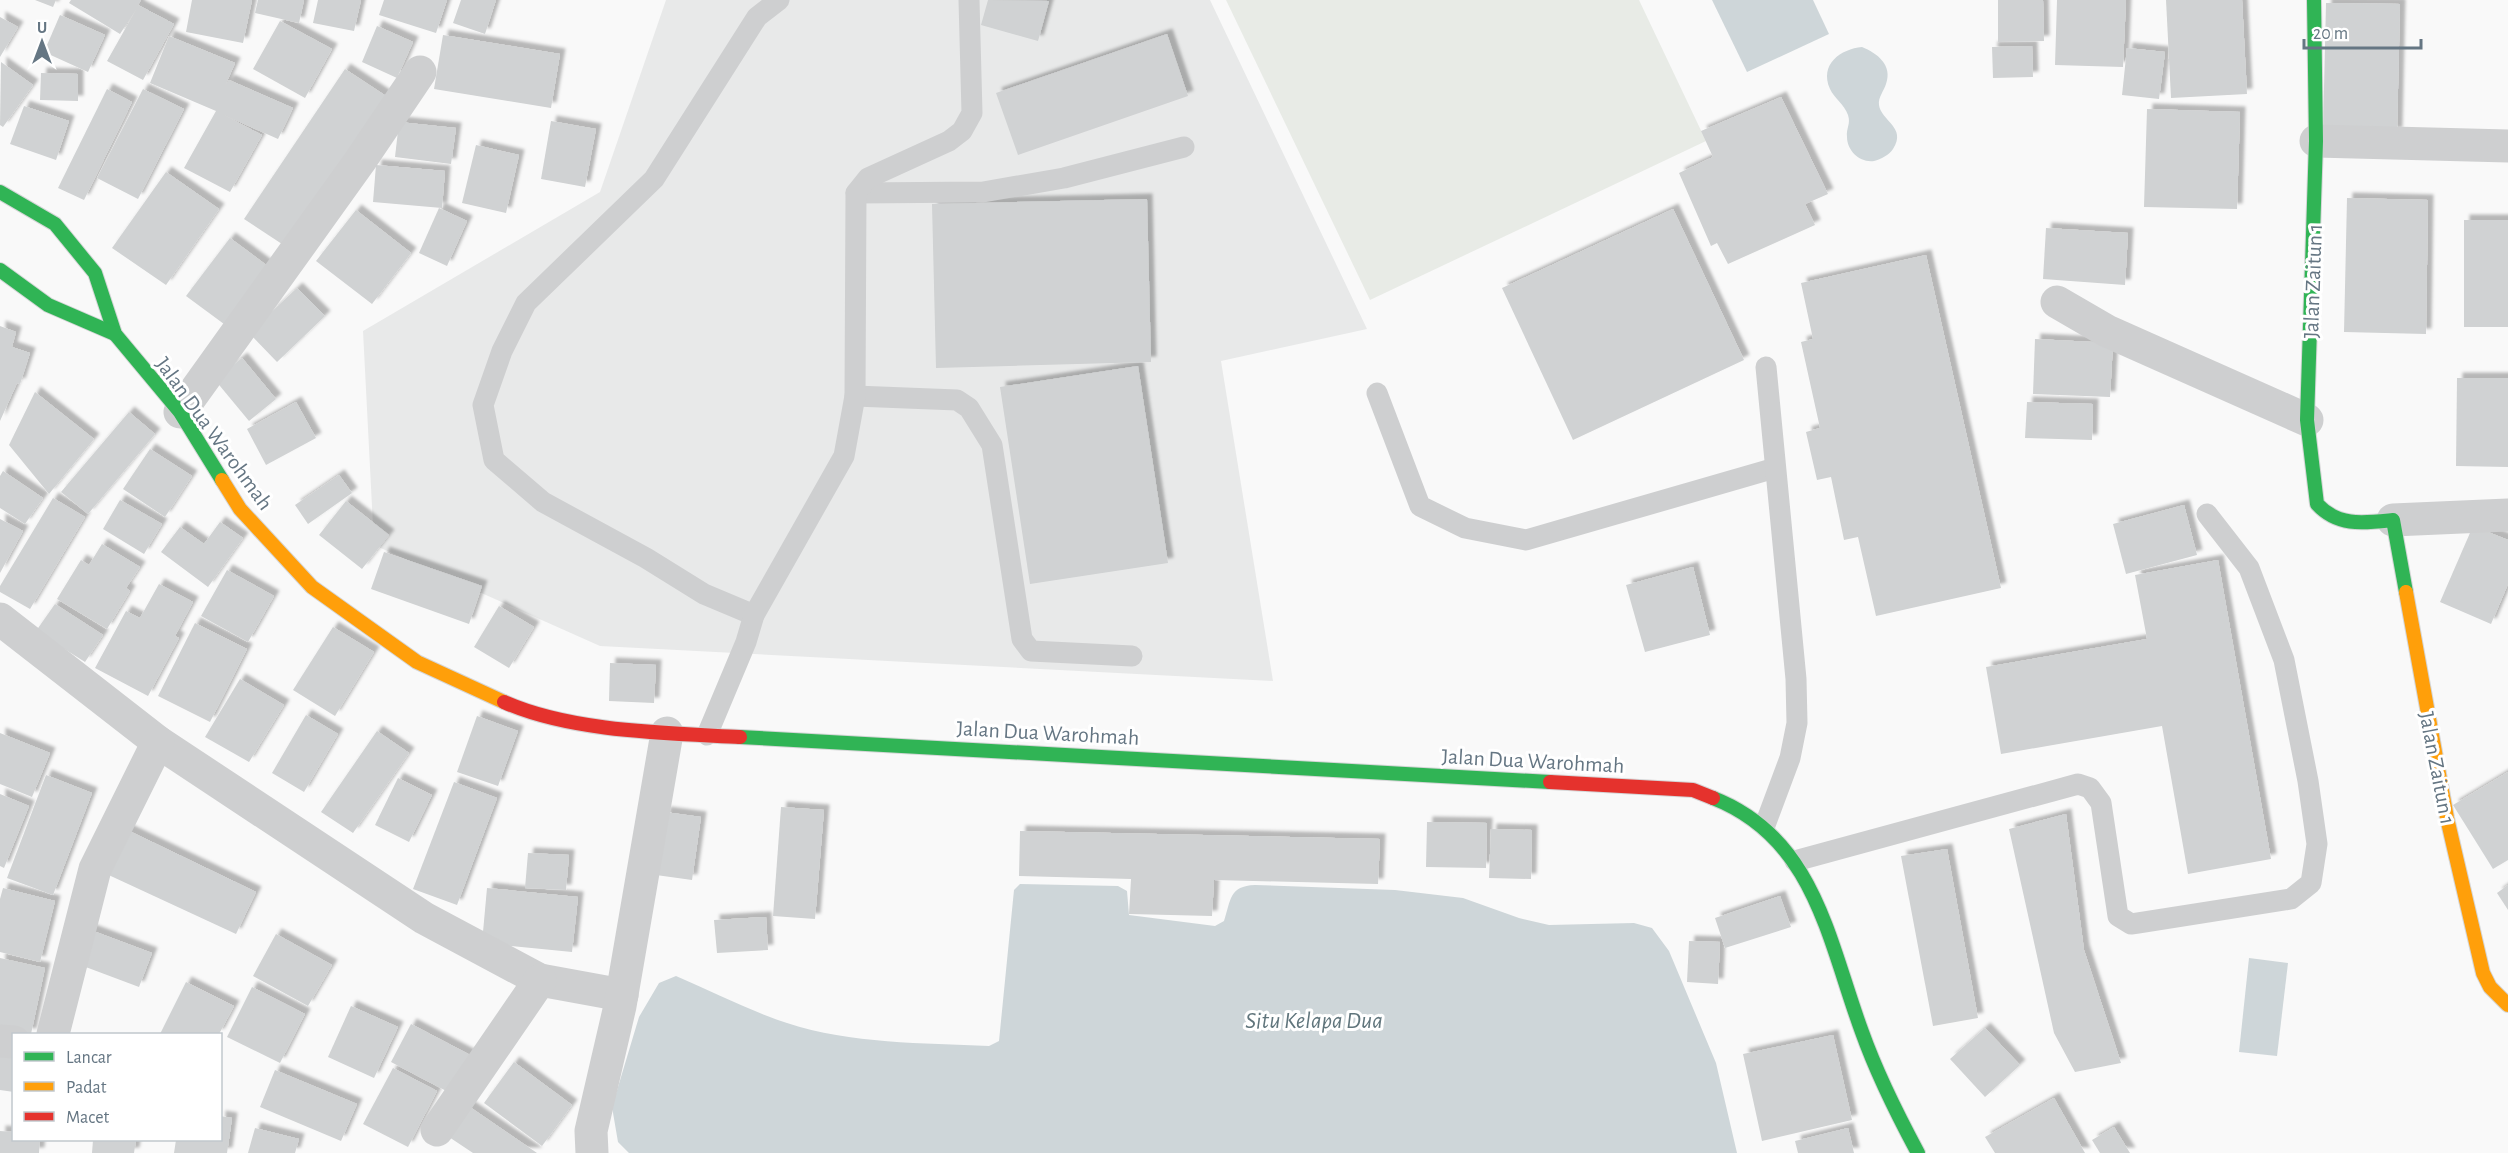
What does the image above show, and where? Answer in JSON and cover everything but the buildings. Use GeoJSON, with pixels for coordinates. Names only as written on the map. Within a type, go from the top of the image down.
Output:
{"type":"FeatureCollection","features":[{"type":"Feature","properties":{"kind":"street","name":"Jalan Zaitun 1"},"geometry":{"type":"LineString","coordinates":[[2314,0],[2316,141],[2307,420],[2317,504],[2324,513],[2343,523],[2508,515]]}},
{"type":"Feature","properties":{"kind":"street"},"geometry":{"type":"LineString","coordinates":[[180,412],[360,161],[420,72]]}},
{"type":"Feature","properties":{"kind":"street"},"geometry":{"type":"LineString","coordinates":[[2316,141],[2508,146]]}},
{"type":"Feature","properties":{"kind":"street","name":"Jalan Dua Warohmah"},"geometry":{"type":"LineString","coordinates":[[0,192],[55,224],[95,273],[115,334],[180,412],[240,509],[312,587],[417,662],[522,710],[564,721],[667,733],[1036,751],[1693,790],[1723,799],[1765,825],[1795,861],[1824,917],[1862,1032],[1890,1102],[1918,1153]]}},
{"type":"Feature","properties":{"kind":"street","name":"Jalan Dua Warohmah"},"geometry":{"type":"LineString","coordinates":[[0,270],[48,305],[115,334]]}},
{"type":"Feature","properties":{"kind":"street"},"geometry":{"type":"LineString","coordinates":[[2057,302],[2107,331],[2307,420]]}},
{"type":"Feature","properties":{"kind":"street","name":"Jalan Zaitun 1"},"geometry":{"type":"LineString","coordinates":[[2393,520],[2447,818],[2483,973],[2490,987],[2508,1005]]}},
{"type":"Feature","properties":{"kind":"street"},"geometry":{"type":"LineString","coordinates":[[0,619],[158,742],[424,918],[540,980],[622,995]]}},
{"type":"Feature","properties":{"kind":"street"},"geometry":{"type":"LineString","coordinates":[[592,1153],[591,1131],[622,995],[667,733]]}},
{"type":"Feature","properties":{"kind":"street"},"geometry":{"type":"LineString","coordinates":[[54,1033],[95,869],[158,742]]}},
{"type":"Feature","properties":{"kind":"street"},"geometry":{"type":"LineString","coordinates":[[437,1130],[540,980]]}},
{"type":"Feature","properties":{"kind":"lane"},"geometry":{"type":"LineString","coordinates":[[754,615],[704,594],[646,558],[543,502],[494,460],[483,405],[502,351],[526,303],[654,179],[757,17],[779,0]]}},
{"type":"Feature","properties":{"kind":"lane"},"geometry":{"type":"LineString","coordinates":[[707,735],[746,642],[754,615],[844,456],[855,396],[856,193],[868,178],[950,141],[962,131],[972,113],[969,0]]}},
{"type":"Feature","properties":{"kind":"lane"},"geometry":{"type":"LineString","coordinates":[[856,193],[993,190],[1064,178],[1184,147]]}},
{"type":"Feature","properties":{"kind":"lane"},"geometry":{"type":"LineString","coordinates":[[1765,825],[1790,758],[1797,723],[1796,680],[1766,367]]}},
{"type":"Feature","properties":{"kind":"lane"},"geometry":{"type":"LineString","coordinates":[[1377,393],[1420,506],[1465,528],[1526,540],[1775,468]]}},
{"type":"Feature","properties":{"kind":"lane"},"geometry":{"type":"LineString","coordinates":[[855,396],[957,400],[969,408],[992,445],[1022,639],[1031,651],[1132,656]]}},
{"type":"Feature","properties":{"kind":"lane"},"geometry":{"type":"LineString","coordinates":[[1795,861],[2078,784],[2090,788],[2101,803],[2118,915],[2123,921],[2138,923],[2291,899],[2311,883],[2317,844],[2308,781],[2284,660],[2249,568],[2206,514]]}},
{"type":"Feature","properties":{"kind":"shaded area"},"geometry":{"type":"Polygon","coordinates":[[[666,0],[1210,0],[1367,329],[1221,361],[1273,681],[600,646],[374,545],[363,331],[600,192],[666,0]]]}},
{"type":"Feature","properties":{"kind":"shaded area"},"geometry":{"type":"Polygon","coordinates":[[[1226,0],[1639,0],[1706,141],[1370,300],[1226,0]]]}},
{"type":"Feature","properties":{"kind":"water"},"geometry":{"type":"Polygon","coordinates":[[[1712,0],[1813,0],[1829,34],[1747,72],[1712,0]]]}},
{"type":"Feature","properties":{"kind":"water"},"geometry":{"type":"Polygon","coordinates":[[[1862,47],[1878,56],[1887,71],[1888,77],[1879,99],[1879,105],[1897,135],[1893,149],[1874,161],[1859,158],[1849,147],[1848,115],[1830,89],[1827,80],[1827,72],[1834,59],[1854,48],[1862,47]]]}},
{"type":"Feature","properties":{"kind":"water","name":"Situ Kelapa Dua"},"geometry":{"type":"Polygon","coordinates":[[[1020,884],[1118,886],[1127,891],[1129,915],[1215,926],[1224,921],[1232,896],[1236,891],[1255,885],[1395,890],[1463,898],[1519,918],[1549,925],[1634,923],[1652,928],[1669,951],[1716,1063],[1737,1153],[629,1153],[618,1142],[612,1107],[639,1017],[659,983],[676,976],[745,1007],[811,1030],[862,1039],[913,1043],[989,1046],[999,1041],[1014,890],[1020,884]]]}},
{"type":"Feature","properties":{"kind":"water"},"geometry":{"type":"Polygon","coordinates":[[[2249,958],[2288,963],[2277,1056],[2239,1052],[2249,958]]]}},
{"type":"Feature","properties":{"kind":"traffic: fast"},"geometry":{"type":"LineString","coordinates":[[2314,0],[2316,141],[2307,420],[2317,504],[2334,517],[2352,522],[2393,520],[2406,592]]}},
{"type":"Feature","properties":{"kind":"traffic: fast"},"geometry":{"type":"LineString","coordinates":[[0,192],[55,224],[95,273],[115,334],[180,412],[222,480]]}},
{"type":"Feature","properties":{"kind":"traffic: fast"},"geometry":{"type":"LineString","coordinates":[[0,270],[48,305],[115,334]]}},
{"type":"Feature","properties":{"kind":"traffic: fast"},"geometry":{"type":"LineString","coordinates":[[740,737],[1550,782]]}},
{"type":"Feature","properties":{"kind":"traffic: fast"},"geometry":{"type":"LineString","coordinates":[[1713,798],[1747,816],[1775,838],[1796,865],[1827,928],[1874,1063],[1918,1153]]}},
{"type":"Feature","properties":{"kind":"traffic: slow"},"geometry":{"type":"LineString","coordinates":[[222,480],[240,509],[312,587],[417,662],[504,702]]}},
{"type":"Feature","properties":{"kind":"traffic: slow"},"geometry":{"type":"LineString","coordinates":[[2406,592],[2447,818],[2483,973],[2490,987],[2508,1005]]}},
{"type":"Feature","properties":{"kind":"traffic: jam"},"geometry":{"type":"LineString","coordinates":[[504,702],[559,720],[589,725],[650,732],[740,737]]}},
{"type":"Feature","properties":{"kind":"traffic: jam"},"geometry":{"type":"LineString","coordinates":[[1550,782],[1693,790],[1713,798]]}}]}
